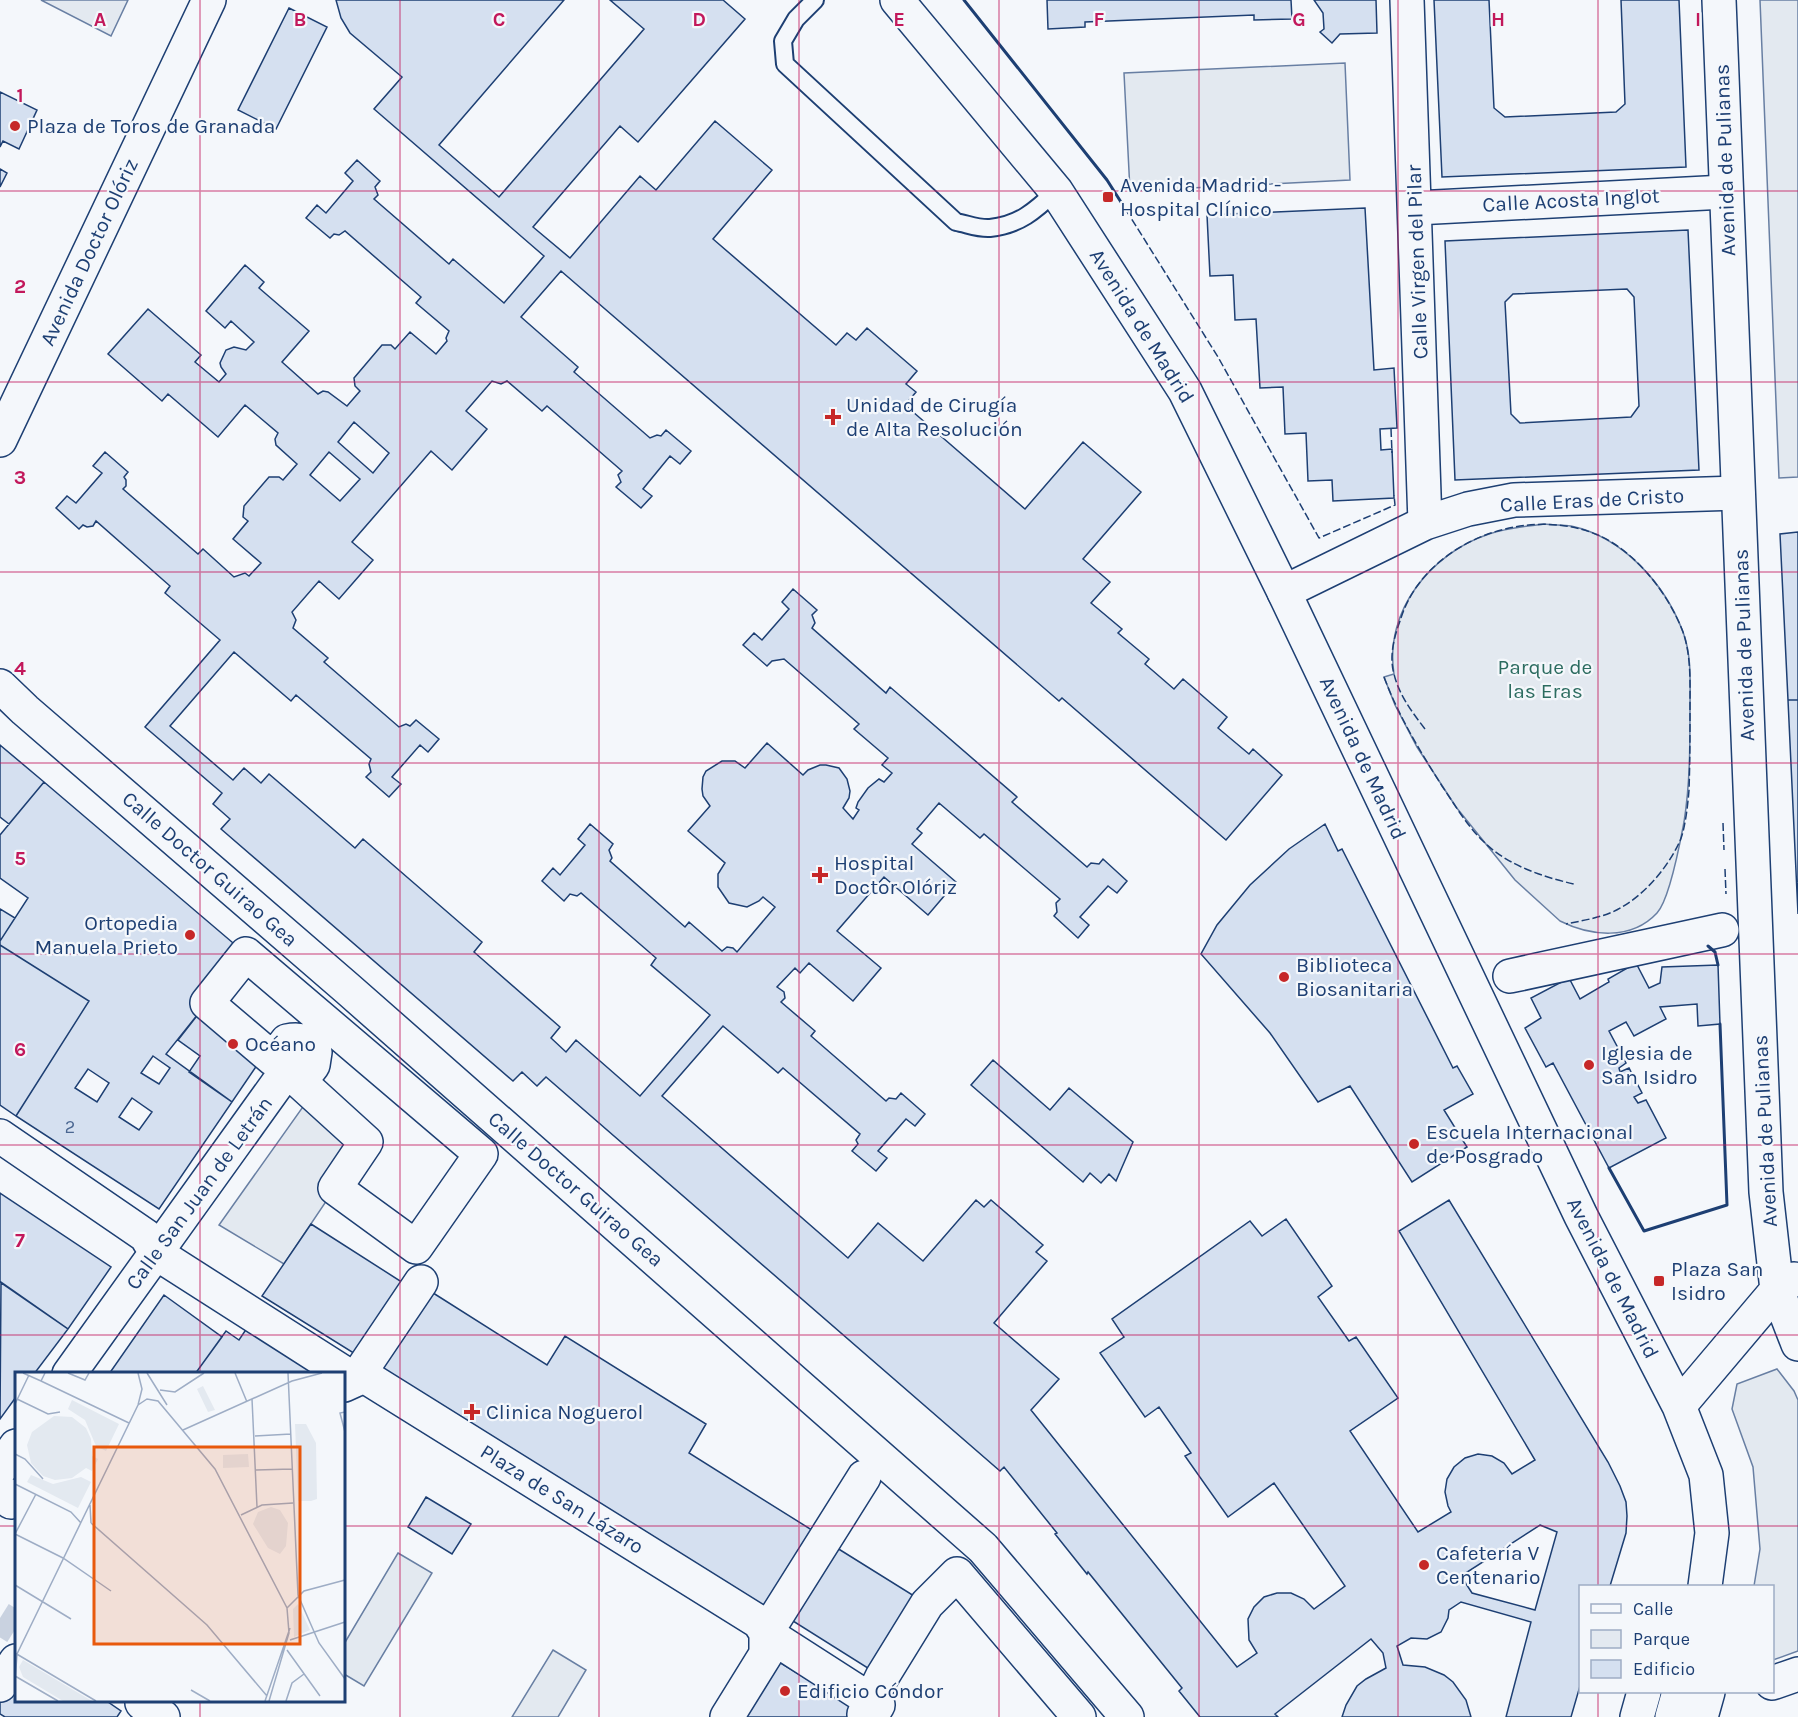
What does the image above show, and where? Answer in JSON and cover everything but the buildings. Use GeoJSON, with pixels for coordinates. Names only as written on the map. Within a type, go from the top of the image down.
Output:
{"type":"FeatureCollection","features":[{"type":"Feature","properties":{"kind":"street","name":"Avenida Doctor Olóriz"},"geometry":{"type":"LineString","coordinates":[[0,440],[209,0]]}},
{"type":"Feature","properties":{"kind":"street","name":"Avenida de Madrid"},"geometry":{"type":"LineString","coordinates":[[897,0],[1056,191],[1185,391],[1284,592],[1581,1216],[1679,1406],[1706,1475],[1712,1533],[1703,1583]]}},
{"type":"Feature","properties":{"kind":"street","name":"Calle Virgen del Pilar"},"geometry":{"type":"LineString","coordinates":[[1407,0],[1416,208],[1425,523]]}},
{"type":"Feature","properties":{"kind":"street","name":"Avenida de Pulianas"},"geometry":{"type":"LineString","coordinates":[[1719,0],[1766,1192],[1787,1283],[1798,1344]]}},
{"type":"Feature","properties":{"kind":"street","name":"Calle Acosta Inglot"},"geometry":{"type":"LineString","coordinates":[[1416,208],[1725,192]]}},
{"type":"Feature","properties":{"kind":"street","name":"Calle Eras de Cristo"},"geometry":{"type":"LineString","coordinates":[[1284,592],[1425,523],[1468,509],[1514,500],[1738,492]]}},
{"type":"Feature","properties":{"kind":"street","name":"Calle Doctor Guirao Gea"},"geometry":{"type":"LineString","coordinates":[[0,686],[357,996],[983,1548],[1127,1717]]}},
{"type":"Feature","properties":{"kind":"street"},"geometry":{"type":"LineString","coordinates":[[1510,976],[1722,930]]}},
{"type":"Feature","properties":{"kind":"street"},"geometry":{"type":"LineString","coordinates":[[320,1024],[481,1154],[416,1247],[335,1188],[366,1142],[300,1082],[313,1065],[320,1024]]}},
{"type":"Feature","properties":{"kind":"street","name":"Calle San Juan de Letrán"},"geometry":{"type":"LineString","coordinates":[[70,1372],[320,1024]]}},
{"type":"Feature","properties":{"kind":"street"},"geometry":{"type":"LineString","coordinates":[[0,1136],[146,1236],[156,1253]]}},
{"type":"Feature","properties":{"kind":"street"},"geometry":{"type":"LineString","coordinates":[[0,1160],[134,1251],[156,1253]]}},
{"type":"Feature","properties":{"kind":"street","name":"Plaza de San Lázaro"},"geometry":{"type":"LineString","coordinates":[[156,1253],[335,1372]]}},
{"type":"Feature","properties":{"kind":"street"},"geometry":{"type":"LineString","coordinates":[[350,1382],[421,1282]]}},
{"type":"Feature","properties":{"kind":"street"},"geometry":{"type":"LineString","coordinates":[[1679,1406],[1787,1283]]}},
{"type":"Feature","properties":{"kind":"street","name":"Plaza de San Lázaro"},"geometry":{"type":"LineString","coordinates":[[350,1382],[361,1374],[759,1622],[766,1634],[871,1710]]}},
{"type":"Feature","properties":{"kind":"street"},"geometry":{"type":"LineString","coordinates":[[0,1469],[15,1447]]}},
{"type":"Feature","properties":{"kind":"street"},"geometry":{"type":"LineString","coordinates":[[727,1717],[766,1654],[766,1634],[864,1477]]}},
{"type":"Feature","properties":{"kind":"street"},"geometry":{"type":"LineString","coordinates":[[0,1495],[11,1502],[15,1497]]}},
{"type":"Feature","properties":{"kind":"street"},"geometry":{"type":"LineString","coordinates":[[871,1710],[927,1604],[957,1574],[1079,1717]]}},
{"type":"Feature","properties":{"kind":"street"},"geometry":{"type":"LineString","coordinates":[[0,1685],[15,1662]]}},
{"type":"Feature","properties":{"kind":"street"},"geometry":{"type":"LineString","coordinates":[[1774,1683],[1798,1674]]}},
{"type":"Feature","properties":{"kind":"street"},"geometry":{"type":"LineString","coordinates":[[1637,1717],[1644,1693]]}},
{"type":"Feature","properties":{"kind":"street"},"geometry":{"type":"LineString","coordinates":[[1671,1717],[1679,1693]]}},
{"type":"Feature","properties":{"kind":"street"},"geometry":{"type":"LineString","coordinates":[[1701,1717],[1708,1693]]}},
{"type":"Feature","properties":{"kind":"lane"},"geometry":{"type":"LineString","coordinates":[[815,0],[796,19],[783,41],[785,64],[956,222],[988,228],[1017,221],[1032,213],[1056,191]]}},
{"type":"Feature","properties":{"kind":"green space"},"geometry":{"type":"Polygon","coordinates":[[[41,0],[128,0],[111,36],[41,0]]]}},
{"type":"Feature","properties":{"kind":"green space"},"geometry":{"type":"Polygon","coordinates":[[[1760,0],[1798,0],[1798,477],[1779,478],[1760,0]]]}},
{"type":"Feature","properties":{"kind":"green space"},"geometry":{"type":"Polygon","coordinates":[[[1345,63],[1350,180],[1130,191],[1124,73],[1345,63]]]}},
{"type":"Feature","properties":{"kind":"green space","name":"Parque de las Eras"},"geometry":{"type":"Polygon","coordinates":[[[1544,524],[1571,526],[1590,532],[1608,540],[1640,565],[1653,580],[1675,614],[1688,650],[1689,780],[1677,856],[1662,906],[1647,922],[1623,932],[1584,930],[1560,921],[1515,880],[1456,807],[1417,747],[1395,705],[1384,677],[1394,674],[1393,651],[1396,628],[1404,607],[1431,570],[1448,555],[1489,534],[1544,524]]]}},
{"type":"Feature","properties":{"kind":"green space"},"geometry":{"type":"Polygon","coordinates":[[[312,1094],[366,1142],[284,1264],[219,1225],[312,1094]]]}},
{"type":"Feature","properties":{"kind":"green space"},"geometry":{"type":"Polygon","coordinates":[[[1777,1369],[1798,1400],[1798,1651],[1774,1660],[1774,1585],[1754,1585],[1760,1549],[1753,1467],[1732,1409],[1737,1384],[1777,1369]]]}},
{"type":"Feature","properties":{"kind":"green space"},"geometry":{"type":"Polygon","coordinates":[[[398,1553],[432,1573],[364,1686],[345,1675],[345,1642],[398,1553]]]}},
{"type":"Feature","properties":{"kind":"green space"},"geometry":{"type":"Polygon","coordinates":[[[553,1650],[586,1670],[558,1717],[512,1717],[553,1650]]]}},
{"type":"Feature","properties":{"kind":"tunnel"},"geometry":{"type":"LineString","coordinates":[[0,1618],[15,1627]]}},
{"type":"Feature","properties":{"kind":"fence"},"geometry":{"type":"LineString","coordinates":[[1126,210],[1218,357],[1319,538],[1395,505],[1394,495]]}},
{"type":"Feature","properties":{"kind":"fence"},"geometry":{"type":"LineString","coordinates":[[1391,429],[1392,453]]}},
{"type":"Feature","properties":{"kind":"fence"},"geometry":{"type":"LineString","coordinates":[[1425,729],[1411,710],[1396,682],[1392,661],[1393,647],[1400,621],[1412,594],[1430,570],[1454,551],[1480,537],[1509,528],[1540,524],[1569,527],[1598,535],[1612,542],[1638,563],[1660,589],[1677,617],[1686,641],[1689,659],[1689,790],[1683,832],[1668,862],[1639,895],[1609,913],[1566,924]]}},
{"type":"Feature","properties":{"kind":"fence"},"geometry":{"type":"LineString","coordinates":[[1384,677],[1396,706],[1418,747],[1442,786],[1478,836],[1493,850],[1514,864],[1538,874],[1574,884]]}},
{"type":"Feature","properties":{"kind":"fence"},"geometry":{"type":"LineString","coordinates":[[1723,823],[1724,850]]}},
{"type":"Feature","properties":{"kind":"fence"},"geometry":{"type":"LineString","coordinates":[[1725,869],[1726,894]]}},
{"type":"Feature","properties":{"kind":"wall"},"geometry":{"type":"LineString","coordinates":[[964,0],[1107,180],[1126,210]]}},
{"type":"Feature","properties":{"kind":"wall"},"geometry":{"type":"LineString","coordinates":[[1708,946],[1715,952],[1718,965]]}},
{"type":"Feature","properties":{"kind":"wall"},"geometry":{"type":"LineString","coordinates":[[1609,1168],[1644,1231],[1727,1205],[1720,1024]]}},
{"type":"Feature","properties":{"kind":"place","name":"Plaza de Toros de Granada"},"geometry":{"type":"Point","coordinates":[15,126]}},
{"type":"Feature","properties":{"kind":"place","name":"Avenida Madrid - Hospital Clínico"},"geometry":{"type":"Point","coordinates":[1108,197]}},
{"type":"Feature","properties":{"kind":"place","name":"Unidad de Cirugía de Alta Resolución"},"geometry":{"type":"Point","coordinates":[833,417]}},
{"type":"Feature","properties":{"kind":"place","name":"Hospital Doctor Olóriz"},"geometry":{"type":"Point","coordinates":[820,875]}},
{"type":"Feature","properties":{"kind":"place","name":"Ortopedia Manuela Prieto"},"geometry":{"type":"Point","coordinates":[190,935]}},
{"type":"Feature","properties":{"kind":"place","name":"Biblioteca Biosanitaria"},"geometry":{"type":"Point","coordinates":[1284,977]}},
{"type":"Feature","properties":{"kind":"place","name":"Océano"},"geometry":{"type":"Point","coordinates":[233,1044]}},
{"type":"Feature","properties":{"kind":"place","name":"Iglesia de San Isidro"},"geometry":{"type":"Point","coordinates":[1589,1065]}},
{"type":"Feature","properties":{"kind":"place","name":"Escuela Internacional de Posgrado"},"geometry":{"type":"Point","coordinates":[1414,1144]}},
{"type":"Feature","properties":{"kind":"place","name":"Plaza San Isidro"},"geometry":{"type":"Point","coordinates":[1659,1281]}},
{"type":"Feature","properties":{"kind":"place","name":"Clinica Noguerol"},"geometry":{"type":"Point","coordinates":[472,1412]}},
{"type":"Feature","properties":{"kind":"place","name":"Cafetería V Centenario"},"geometry":{"type":"Point","coordinates":[1424,1565]}},
{"type":"Feature","properties":{"kind":"place","name":"Edificio Cóndor"},"geometry":{"type":"Point","coordinates":[785,1691]}}]}
